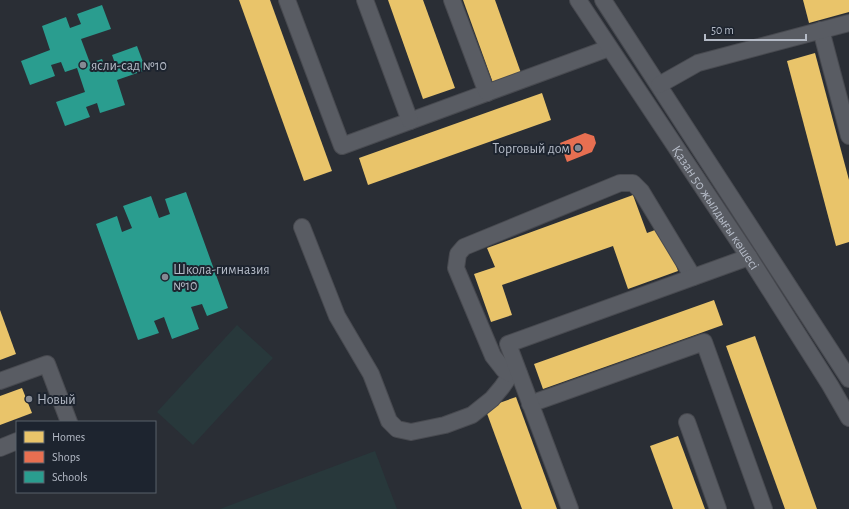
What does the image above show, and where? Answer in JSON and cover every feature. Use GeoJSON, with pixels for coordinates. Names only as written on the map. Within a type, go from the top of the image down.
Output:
{"type":"FeatureCollection","features":[{"type":"Feature","properties":{"kind":"street"},"geometry":{"type":"LineString","coordinates":[[287,0],[342,146],[609,48]]}},
{"type":"Feature","properties":{"kind":"street"},"geometry":{"type":"LineString","coordinates":[[365,0],[410,121]]}},
{"type":"Feature","properties":{"kind":"street"},"geometry":{"type":"LineString","coordinates":[[452,0],[487,93]]}},
{"type":"Feature","properties":{"kind":"street","name":"Қазан 50 жылдығы көшесі"},"geometry":{"type":"LineString","coordinates":[[578,0],[749,257],[830,385],[849,418]]}},
{"type":"Feature","properties":{"kind":"street","name":"Қазан 50 жылдығы көшесі"},"geometry":{"type":"LineString","coordinates":[[603,0],[849,379]]}},
{"type":"Feature","properties":{"kind":"street"},"geometry":{"type":"LineString","coordinates":[[659,85],[698,63],[849,23]]}},
{"type":"Feature","properties":{"kind":"street"},"geometry":{"type":"LineString","coordinates":[[821,30],[849,136]]}},
{"type":"Feature","properties":{"kind":"street"},"geometry":{"type":"LineString","coordinates":[[515,374],[504,370],[493,356],[456,268],[458,254],[464,247],[620,183],[632,183],[641,191],[693,277]]}},
{"type":"Feature","properties":{"kind":"street"},"geometry":{"type":"LineString","coordinates":[[302,227],[337,316],[371,374],[389,422],[397,429],[411,432],[445,425],[472,415],[492,399],[515,374]]}},
{"type":"Feature","properties":{"kind":"street"},"geometry":{"type":"LineString","coordinates":[[570,509],[530,404],[515,374],[508,344],[749,257]]}},
{"type":"Feature","properties":{"kind":"street"},"geometry":{"type":"LineString","coordinates":[[778,304],[794,294]]}},
{"type":"Feature","properties":{"kind":"street"},"geometry":{"type":"LineString","coordinates":[[530,404],[704,342],[764,509]]}},
{"type":"Feature","properties":{"kind":"street"},"geometry":{"type":"LineString","coordinates":[[0,381],[47,364],[69,421]]}},
{"type":"Feature","properties":{"kind":"street"},"geometry":{"type":"LineString","coordinates":[[687,422],[718,509]]}},
{"type":"Feature","properties":{"kind":"street"},"geometry":{"type":"LineString","coordinates":[[0,448],[16,441]]}},
{"type":"Feature","properties":{"kind":"shaded area"},"geometry":{"type":"Polygon","coordinates":[[[237,325],[273,358],[193,445],[157,412],[237,325]]]}},
{"type":"Feature","properties":{"kind":"shaded area"},"geometry":{"type":"Polygon","coordinates":[[[375,451],[397,509],[220,509],[375,451]]]}},
{"type":"Feature","properties":{"kind":"building: Homes"},"geometry":{"type":"Polygon","coordinates":[[[239,0],[270,0],[332,171],[304,181],[239,0]]]}},
{"type":"Feature","properties":{"kind":"building: Homes"},"geometry":{"type":"Polygon","coordinates":[[[388,0],[423,0],[455,88],[423,99],[388,0]]]}},
{"type":"Feature","properties":{"kind":"building: Homes"},"geometry":{"type":"Polygon","coordinates":[[[463,0],[495,0],[521,73],[493,83],[463,0]]]}},
{"type":"Feature","properties":{"kind":"building: Homes"},"geometry":{"type":"Polygon","coordinates":[[[803,0],[849,0],[849,12],[809,23],[803,0]]]}},
{"type":"Feature","properties":{"kind":"building: Homes"},"geometry":{"type":"Polygon","coordinates":[[[815,53],[849,180],[849,242],[836,246],[787,61],[815,53]]]}},
{"type":"Feature","properties":{"kind":"building: Homes"},"geometry":{"type":"Polygon","coordinates":[[[542,93],[551,120],[368,185],[359,158],[542,93]]]}},
{"type":"Feature","properties":{"kind":"building: Homes"},"geometry":{"type":"Polygon","coordinates":[[[633,195],[647,233],[663,227],[678,271],[628,289],[613,246],[502,285],[512,315],[491,322],[474,274],[495,267],[487,248],[633,195]]]}},
{"type":"Feature","properties":{"kind":"building: Homes"},"geometry":{"type":"Polygon","coordinates":[[[714,300],[723,325],[543,389],[534,364],[714,300]]]}},
{"type":"Feature","properties":{"kind":"building: Homes"},"geometry":{"type":"Polygon","coordinates":[[[0,310],[16,354],[0,360],[0,310]]]}},
{"type":"Feature","properties":{"kind":"building: Homes"},"geometry":{"type":"Polygon","coordinates":[[[755,336],[817,509],[785,509],[726,346],[755,336]]]}},
{"type":"Feature","properties":{"kind":"building: Homes"},"geometry":{"type":"Polygon","coordinates":[[[22,388],[32,413],[0,425],[0,396],[22,388]]]}},
{"type":"Feature","properties":{"kind":"building: Homes"},"geometry":{"type":"Polygon","coordinates":[[[516,397],[557,509],[522,509],[485,408],[516,397]]]}},
{"type":"Feature","properties":{"kind":"building: Homes"},"geometry":{"type":"Polygon","coordinates":[[[678,436],[705,509],[673,509],[650,446],[678,436]]]}},
{"type":"Feature","properties":{"kind":"building: Shops","name":"Торговый дом"},"geometry":{"type":"Polygon","coordinates":[[[585,133],[594,136],[596,143],[592,152],[567,162],[560,143],[585,133]]]}},
{"type":"Feature","properties":{"kind":"building: Schools","name":"ясли-сад №10"},"geometry":{"type":"Polygon","coordinates":[[[102,5],[111,29],[81,39],[90,63],[102,59],[106,69],[116,66],[112,55],[137,46],[146,70],[117,80],[125,105],[100,113],[97,103],[86,107],[90,117],[65,126],[56,102],[85,92],[77,68],[65,72],[61,62],[51,65],[55,76],[30,85],[21,61],[50,50],[42,26],[66,17],[70,28],[81,24],[77,14],[102,5]]]}},
{"type":"Feature","properties":{"kind":"building: Schools","name":"Школа-гимназия №10"},"geometry":{"type":"Polygon","coordinates":[[[186,192],[228,308],[207,316],[202,304],[191,307],[199,329],[172,339],[164,317],[154,321],[159,333],[138,340],[96,224],[117,216],[122,232],[132,228],[123,206],[151,196],[159,218],[170,214],[165,199],[186,192]]]}},
{"type":"Feature","properties":{"kind":"place","name":"ясли-сад №10"},"geometry":{"type":"Point","coordinates":[83,65]}},
{"type":"Feature","properties":{"kind":"place","name":"Торговый дом"},"geometry":{"type":"Point","coordinates":[578,148]}},
{"type":"Feature","properties":{"kind":"place","name":"Школа-гимназия №10"},"geometry":{"type":"Point","coordinates":[165,277]}},
{"type":"Feature","properties":{"kind":"place","name":"Новый"},"geometry":{"type":"Point","coordinates":[29,399]}}]}
